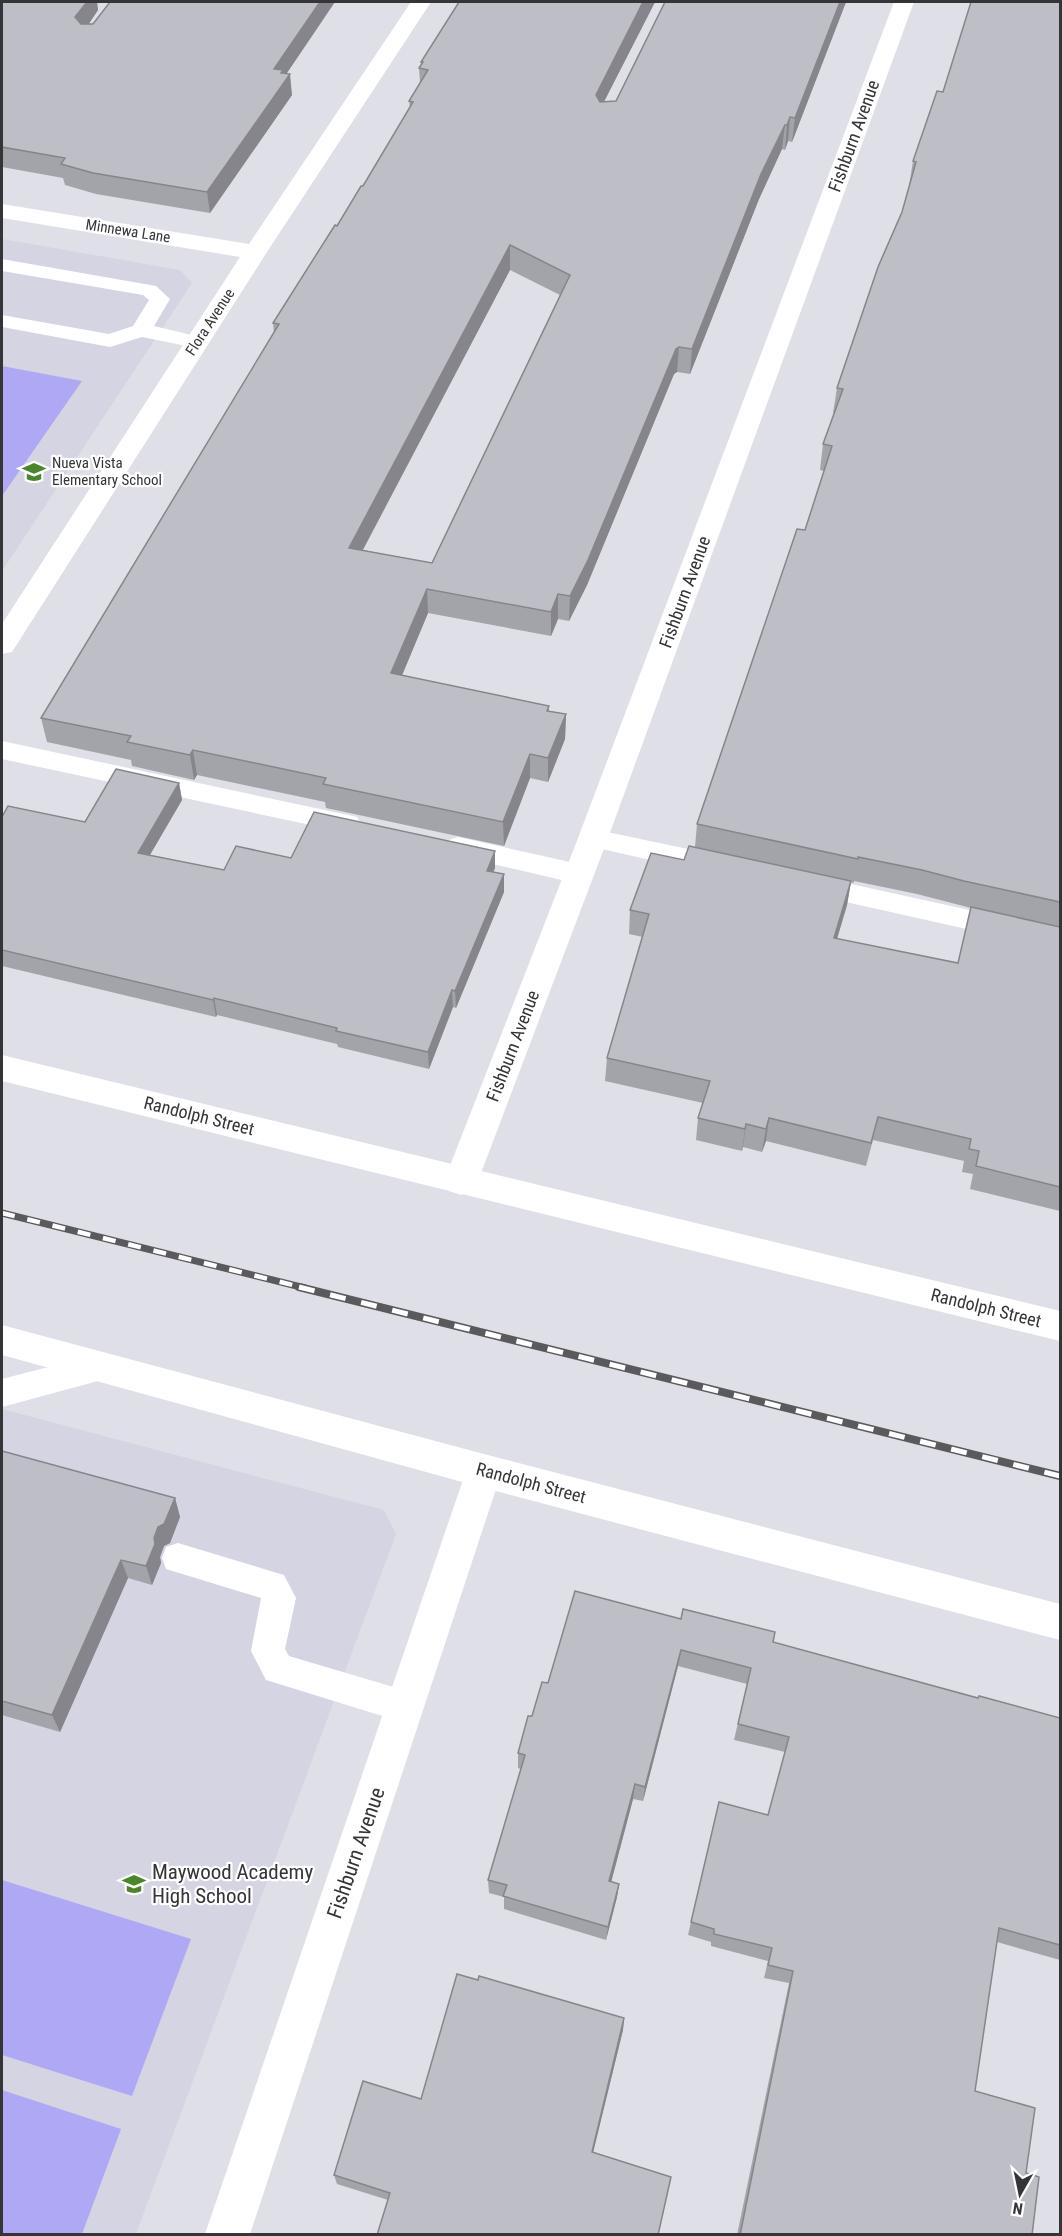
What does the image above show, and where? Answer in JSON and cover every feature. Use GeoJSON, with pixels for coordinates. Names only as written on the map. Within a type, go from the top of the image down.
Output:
{"type":"FeatureCollection","features":[{"type":"Feature","properties":{"kind":"street","name":"Flora Avenue"},"geometry":{"type":"LineString","coordinates":[[2,645],[255,252],[421,2]]}},
{"type":"Feature","properties":{"kind":"street","name":"Fishburn Avenue"},"geometry":{"type":"LineString","coordinates":[[462,1181],[593,838],[904,2]]}},
{"type":"Feature","properties":{"kind":"street","name":"Minnewa Lane"},"geometry":{"type":"LineString","coordinates":[[2,211],[255,252]]}},
{"type":"Feature","properties":{"kind":"street","name":"Randolph Street"},"geometry":{"type":"LineString","coordinates":[[2,1068],[1060,1326]]}},
{"type":"Feature","properties":{"kind":"street","name":"Randolph Street"},"geometry":{"type":"LineString","coordinates":[[2,1340],[484,1471],[1060,1622]]}},
{"type":"Feature","properties":{"kind":"street","name":"Fishburn Avenue"},"geometry":{"type":"LineString","coordinates":[[227,2235],[484,1471]]}},
{"type":"Feature","properties":{"kind":"lane"},"geometry":{"type":"LineString","coordinates":[[2,265],[149,290],[160,299],[141,330]]}},
{"type":"Feature","properties":{"kind":"lane"},"geometry":{"type":"LineString","coordinates":[[2,321],[110,341],[141,330],[197,342]]}},
{"type":"Feature","properties":{"kind":"lane"},"geometry":{"type":"LineString","coordinates":[[2,750],[377,830]]}},
{"type":"Feature","properties":{"kind":"lane"},"geometry":{"type":"LineString","coordinates":[[593,838],[746,871]]}},
{"type":"Feature","properties":{"kind":"lane"},"geometry":{"type":"LineString","coordinates":[[435,842],[579,874]]}},
{"type":"Feature","properties":{"kind":"lane"},"geometry":{"type":"LineString","coordinates":[[781,879],[1060,940]]}},
{"type":"Feature","properties":{"kind":"lane"},"geometry":{"type":"LineString","coordinates":[[2,1393],[102,1367]]}},
{"type":"Feature","properties":{"kind":"lane"},"geometry":{"type":"LineString","coordinates":[[178,1558],[272,1586],[279,1598],[268,1652],[278,1669],[405,1706]]}},
{"type":"Feature","properties":{"kind":"shaded area","name":"Nueva Vista Elementary School"},"geometry":{"type":"Polygon","coordinates":[[[2,239],[180,270],[192,283],[2,571],[2,239]]]}},
{"type":"Feature","properties":{"kind":"shaded area"},"geometry":{"type":"Polygon","coordinates":[[[2,366],[82,381],[2,496],[2,366]]]}},
{"type":"Feature","properties":{"kind":"shaded area","name":"Maywood Academy High School"},"geometry":{"type":"Polygon","coordinates":[[[2,1409],[384,1510],[396,1534],[136,2234],[2,2234],[2,1409]]]}},
{"type":"Feature","properties":{"kind":"shaded area"},"geometry":{"type":"Polygon","coordinates":[[[2,1880],[191,1939],[132,2096],[2,2055],[2,1880]]]}},
{"type":"Feature","properties":{"kind":"shaded area"},"geometry":{"type":"Polygon","coordinates":[[[2,2090],[121,2129],[82,2234],[2,2234],[2,2090]]]}},
{"type":"Feature","properties":{"kind":"building"},"geometry":{"type":"Polygon","coordinates":[[[2,2],[87,2],[75,17],[81,24],[93,24],[110,2],[320,2],[274,69],[290,74],[207,192],[93,173],[61,164],[65,158],[2,147],[2,2]]]}},
{"type":"Feature","properties":{"kind":"building"},"geometry":{"type":"Polygon","coordinates":[[[459,2],[643,2],[596,95],[600,102],[616,101],[665,2],[840,2],[795,118],[790,117],[785,125],[761,174],[692,349],[679,347],[676,349],[588,560],[570,596],[558,594],[551,612],[427,589],[391,673],[549,706],[547,711],[566,714],[548,758],[530,754],[503,822],[323,784],[326,778],[193,750],[190,755],[127,742],[131,736],[41,718],[279,324],[273,323],[335,225],[337,226],[363,186],[413,102],[409,101],[428,70],[419,68],[423,62],[421,62],[459,2]],[[510,245],[349,548],[432,563],[570,275],[510,245]]]}},
{"type":"Feature","properties":{"kind":"building"},"geometry":{"type":"Polygon","coordinates":[[[971,2],[1060,2],[1060,902],[922,870],[858,857],[858,859],[697,824],[797,529],[805,530],[832,446],[823,444],[843,389],[837,388],[878,267],[902,212],[916,162],[913,161],[937,91],[943,92],[971,2]]]}},
{"type":"Feature","properties":{"kind":"building"},"geometry":{"type":"Polygon","coordinates":[[[116,769],[179,783],[138,853],[224,870],[236,846],[291,858],[314,812],[495,851],[487,871],[504,874],[455,991],[452,990],[428,1052],[336,1031],[337,1028],[214,998],[213,1000],[2,950],[2,817],[8,806],[85,822],[116,769]]]}},
{"type":"Feature","properties":{"kind":"building"},"geometry":{"type":"Polygon","coordinates":[[[689,846],[851,881],[834,938],[958,963],[971,907],[1060,927],[1060,1187],[976,1166],[979,1151],[969,1149],[971,1139],[878,1117],[871,1143],[769,1118],[766,1129],[746,1124],[745,1129],[698,1118],[710,1081],[607,1058],[649,914],[630,910],[651,853],[684,860],[689,846]]]}},
{"type":"Feature","properties":{"kind":"building"},"geometry":{"type":"Polygon","coordinates":[[[2,1451],[175,1498],[164,1524],[158,1527],[154,1538],[155,1544],[146,1566],[121,1560],[52,1715],[2,1701],[2,1451]]]}},
{"type":"Feature","properties":{"kind":"building"},"geometry":{"type":"Polygon","coordinates":[[[575,1591],[681,1619],[683,1609],[775,1632],[773,1642],[1060,1718],[1060,1945],[999,1928],[975,2091],[1035,2108],[1026,2173],[1039,2177],[1032,2235],[740,2235],[793,1971],[768,1965],[772,1948],[714,1934],[714,1929],[691,1922],[719,1802],[768,1815],[789,1737],[738,1724],[751,1668],[681,1650],[645,1787],[635,1784],[609,1881],[619,1884],[608,1927],[503,1896],[507,1885],[488,1880],[525,1755],[518,1753],[528,1716],[532,1716],[542,1682],[548,1683],[575,1591]]]}},
{"type":"Feature","properties":{"kind":"building"},"geometry":{"type":"Polygon","coordinates":[[[457,1974],[478,1980],[479,1976],[624,2018],[592,2152],[671,2177],[658,2235],[377,2235],[390,2193],[334,2175],[363,2081],[421,2099],[457,1974]]]}},
{"type":"Feature","properties":{"kind":"railway"},"geometry":{"type":"LineString","coordinates":[[2,1213],[305,1288]]}},
{"type":"Feature","properties":{"kind":"railway"},"geometry":{"type":"LineString","coordinates":[[299,1287],[1060,1476]]}},
{"type":"Feature","properties":{"kind":"place","name":"Nueva Vista Elementary School"},"geometry":{"type":"Point","coordinates":[34,472]}},
{"type":"Feature","properties":{"kind":"place","name":"Maywood Academy High School"},"geometry":{"type":"Point","coordinates":[134,1884]}}]}
